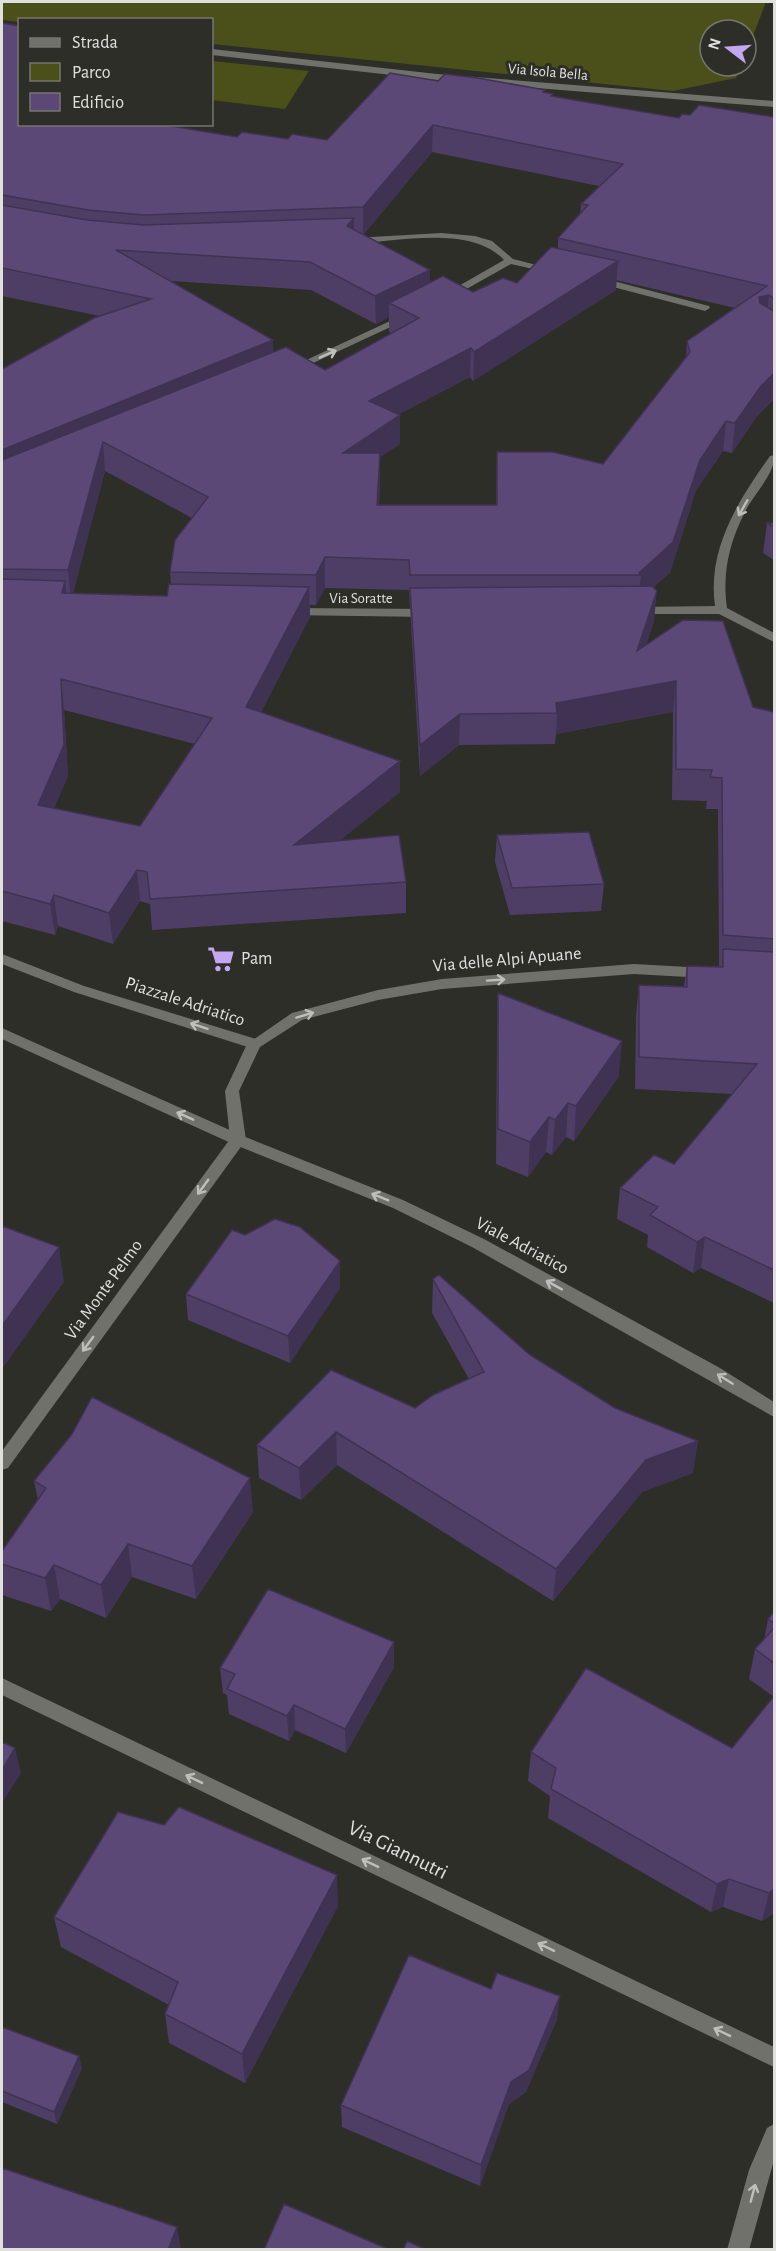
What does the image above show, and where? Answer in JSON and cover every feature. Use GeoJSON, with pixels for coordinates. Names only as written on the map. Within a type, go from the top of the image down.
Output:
{"type":"FeatureCollection","features":[{"type":"Feature","properties":{"kind":"street","name":"Via Isola Bella"},"geometry":{"type":"LineString","coordinates":[[213,52],[437,76],[774,104]]}},
{"type":"Feature","properties":{"kind":"street"},"geometry":{"type":"LineString","coordinates":[[345,241],[416,237],[472,239],[490,243],[510,261],[563,273]]}},
{"type":"Feature","properties":{"kind":"street"},"geometry":{"type":"LineString","coordinates":[[434,304],[510,261]]}},
{"type":"Feature","properties":{"kind":"street"},"geometry":{"type":"LineString","coordinates":[[584,277],[705,308]]}},
{"type":"Feature","properties":{"kind":"street"},"geometry":{"type":"LineString","coordinates":[[282,373],[417,312]]}},
{"type":"Feature","properties":{"kind":"street"},"geometry":{"type":"LineString","coordinates":[[721,610],[717,592],[718,573],[728,538],[756,485],[774,458]]}},
{"type":"Feature","properties":{"kind":"street"},"geometry":{"type":"LineString","coordinates":[[626,612],[721,610],[774,638]]}},
{"type":"Feature","properties":{"kind":"street","name":"Via Soratte"},"geometry":{"type":"LineString","coordinates":[[281,612],[447,613]]}},
{"type":"Feature","properties":{"kind":"street","name":"Piazzale Adriatico"},"geometry":{"type":"LineString","coordinates":[[2,959],[80,989],[254,1044],[232,1091],[238,1140]]}},
{"type":"Feature","properties":{"kind":"street","name":"Via delle Alpi Apuane"},"geometry":{"type":"LineString","coordinates":[[254,1044],[297,1016],[378,996],[442,984],[634,969],[716,973]]}},
{"type":"Feature","properties":{"kind":"street"},"geometry":{"type":"LineString","coordinates":[[2,1033],[238,1140]]}},
{"type":"Feature","properties":{"kind":"street","name":"Viale Adriatico"},"geometry":{"type":"LineString","coordinates":[[238,1140],[398,1204],[478,1244],[714,1373],[774,1410]]}},
{"type":"Feature","properties":{"kind":"street","name":"Via Monte Pelmo"},"geometry":{"type":"LineString","coordinates":[[2,1463],[238,1140]]}},
{"type":"Feature","properties":{"kind":"street","name":"Via Giannutri"},"geometry":{"type":"LineString","coordinates":[[2,1686],[774,2057]]}},
{"type":"Feature","properties":{"kind":"street"},"geometry":{"type":"LineString","coordinates":[[738,2250],[760,2170],[774,2134]]}},
{"type":"Feature","properties":{"kind":"green space"},"geometry":{"type":"Polygon","coordinates":[[[2,2],[766,2],[758,23],[758,18],[698,18],[698,78],[736,78],[673,91],[213,44],[213,18],[18,18],[18,22],[2,20],[2,2]]]}},
{"type":"Feature","properties":{"kind":"green space"},"geometry":{"type":"Polygon","coordinates":[[[213,61],[309,71],[285,109],[213,100],[213,61]]]}},
{"type":"Feature","properties":{"kind":"building"},"geometry":{"type":"Polygon","coordinates":[[[2,23],[18,26],[18,126],[171,126],[237,137],[242,132],[288,139],[292,134],[327,140],[390,73],[438,81],[445,74],[478,78],[545,90],[543,92],[553,94],[551,96],[679,118],[682,114],[690,115],[699,105],[774,117],[774,299],[769,295],[759,297],[760,303],[774,311],[774,373],[761,386],[735,423],[726,421],[700,460],[673,542],[639,573],[641,575],[410,575],[409,560],[325,557],[316,575],[170,572],[175,540],[208,497],[103,442],[68,570],[2,569],[2,460],[286,347],[325,370],[419,318],[389,303],[443,276],[473,292],[503,278],[517,283],[551,247],[618,261],[474,352],[471,348],[369,401],[400,415],[343,453],[380,453],[377,505],[497,505],[497,452],[553,452],[603,464],[690,352],[687,341],[767,286],[558,238],[588,205],[581,204],[623,164],[433,125],[363,207],[144,215],[88,210],[2,195],[2,23]]]}},
{"type":"Feature","properties":{"kind":"building"},"geometry":{"type":"Polygon","coordinates":[[[2,205],[87,220],[144,225],[354,218],[347,226],[430,270],[375,296],[310,262],[116,250],[273,340],[2,450],[2,369],[94,318],[151,299],[2,268],[2,205]]]}},
{"type":"Feature","properties":{"kind":"building"},"geometry":{"type":"Polygon","coordinates":[[[2,579],[65,581],[62,593],[167,596],[169,584],[309,587],[246,707],[400,761],[294,845],[399,835],[406,882],[150,899],[147,872],[137,870],[109,913],[54,895],[50,904],[2,891],[2,579]],[[61,679],[64,745],[38,805],[140,826],[212,718],[61,679]]]}},
{"type":"Feature","properties":{"kind":"building"},"geometry":{"type":"Polygon","coordinates":[[[652,586],[657,591],[637,651],[683,620],[723,621],[753,707],[774,712],[774,939],[723,935],[722,778],[710,777],[712,770],[676,769],[676,681],[556,703],[557,713],[460,714],[420,745],[410,588],[652,586]]]}},
{"type":"Feature","properties":{"kind":"building"},"geometry":{"type":"Polygon","coordinates":[[[589,832],[604,884],[512,888],[497,835],[589,832]]]}},
{"type":"Feature","properties":{"kind":"building"},"geometry":{"type":"Polygon","coordinates":[[[723,949],[774,952],[774,1270],[705,1237],[697,1242],[650,1215],[658,1207],[620,1188],[654,1155],[674,1164],[757,1064],[639,1057],[639,985],[687,987],[687,966],[723,967],[723,949]]]}},
{"type":"Feature","properties":{"kind":"building"},"geometry":{"type":"Polygon","coordinates":[[[498,993],[622,1041],[576,1106],[568,1103],[555,1120],[549,1117],[530,1142],[498,1129],[498,993]]]}},
{"type":"Feature","properties":{"kind":"building"},"geometry":{"type":"Polygon","coordinates":[[[275,1219],[300,1227],[340,1261],[288,1336],[186,1294],[232,1230],[245,1235],[275,1219]]]}},
{"type":"Feature","properties":{"kind":"building"},"geometry":{"type":"Polygon","coordinates":[[[2,1226],[59,1247],[2,1326],[2,1226]]]}},
{"type":"Feature","properties":{"kind":"building"},"geometry":{"type":"Polygon","coordinates":[[[439,1275],[530,1355],[615,1408],[698,1441],[646,1460],[556,1569],[336,1432],[299,1468],[257,1445],[331,1370],[415,1408],[433,1395],[484,1372],[433,1279],[439,1275]]]}},
{"type":"Feature","properties":{"kind":"building"},"geometry":{"type":"Polygon","coordinates":[[[92,1397],[250,1478],[192,1566],[128,1544],[101,1585],[54,1565],[45,1578],[2,1564],[2,1551],[46,1488],[34,1481],[72,1434],[92,1397]]]}},
{"type":"Feature","properties":{"kind":"building"},"geometry":{"type":"Polygon","coordinates":[[[268,1589],[394,1642],[345,1729],[294,1705],[287,1716],[227,1689],[235,1674],[220,1668],[268,1589]]]}},
{"type":"Feature","properties":{"kind":"building"},"geometry":{"type":"Polygon","coordinates":[[[774,1612],[774,1623],[768,1619],[774,1612]]]}},
{"type":"Feature","properties":{"kind":"building"},"geometry":{"type":"Polygon","coordinates":[[[774,1628],[774,1663],[755,1649],[774,1628]]]}},
{"type":"Feature","properties":{"kind":"building"},"geometry":{"type":"Polygon","coordinates":[[[586,1668],[732,1748],[774,1696],[774,1889],[769,1893],[729,1879],[717,1884],[551,1789],[556,1768],[531,1752],[586,1668]]]}},
{"type":"Feature","properties":{"kind":"building"},"geometry":{"type":"Polygon","coordinates":[[[2,1742],[15,1748],[2,1770],[2,1742]]]}},
{"type":"Feature","properties":{"kind":"building"},"geometry":{"type":"Polygon","coordinates":[[[179,1807],[337,1875],[242,2054],[165,2014],[178,1982],[54,1917],[118,1812],[164,1825],[179,1807]]]}},
{"type":"Feature","properties":{"kind":"building"},"geometry":{"type":"Polygon","coordinates":[[[409,1955],[491,1989],[497,1973],[560,1996],[529,2070],[511,2082],[481,2165],[341,2105],[409,1955]]]}},
{"type":"Feature","properties":{"kind":"building"},"geometry":{"type":"Polygon","coordinates":[[[2,2027],[79,2056],[54,2112],[2,2091],[2,2027]]]}},
{"type":"Feature","properties":{"kind":"building"},"geometry":{"type":"Polygon","coordinates":[[[2,2168],[177,2227],[168,2250],[2,2250],[2,2168]]]}},
{"type":"Feature","properties":{"kind":"building"},"geometry":{"type":"Polygon","coordinates":[[[284,2204],[390,2250],[264,2250],[284,2204]]]}},
{"type":"Feature","properties":{"kind":"building"},"geometry":{"type":"Polygon","coordinates":[[[407,2241],[427,2250],[403,2250],[407,2241]]]}},
{"type":"Feature","properties":{"kind":"place","name":"Pam"},"geometry":{"type":"Point","coordinates":[221,959]}}]}
